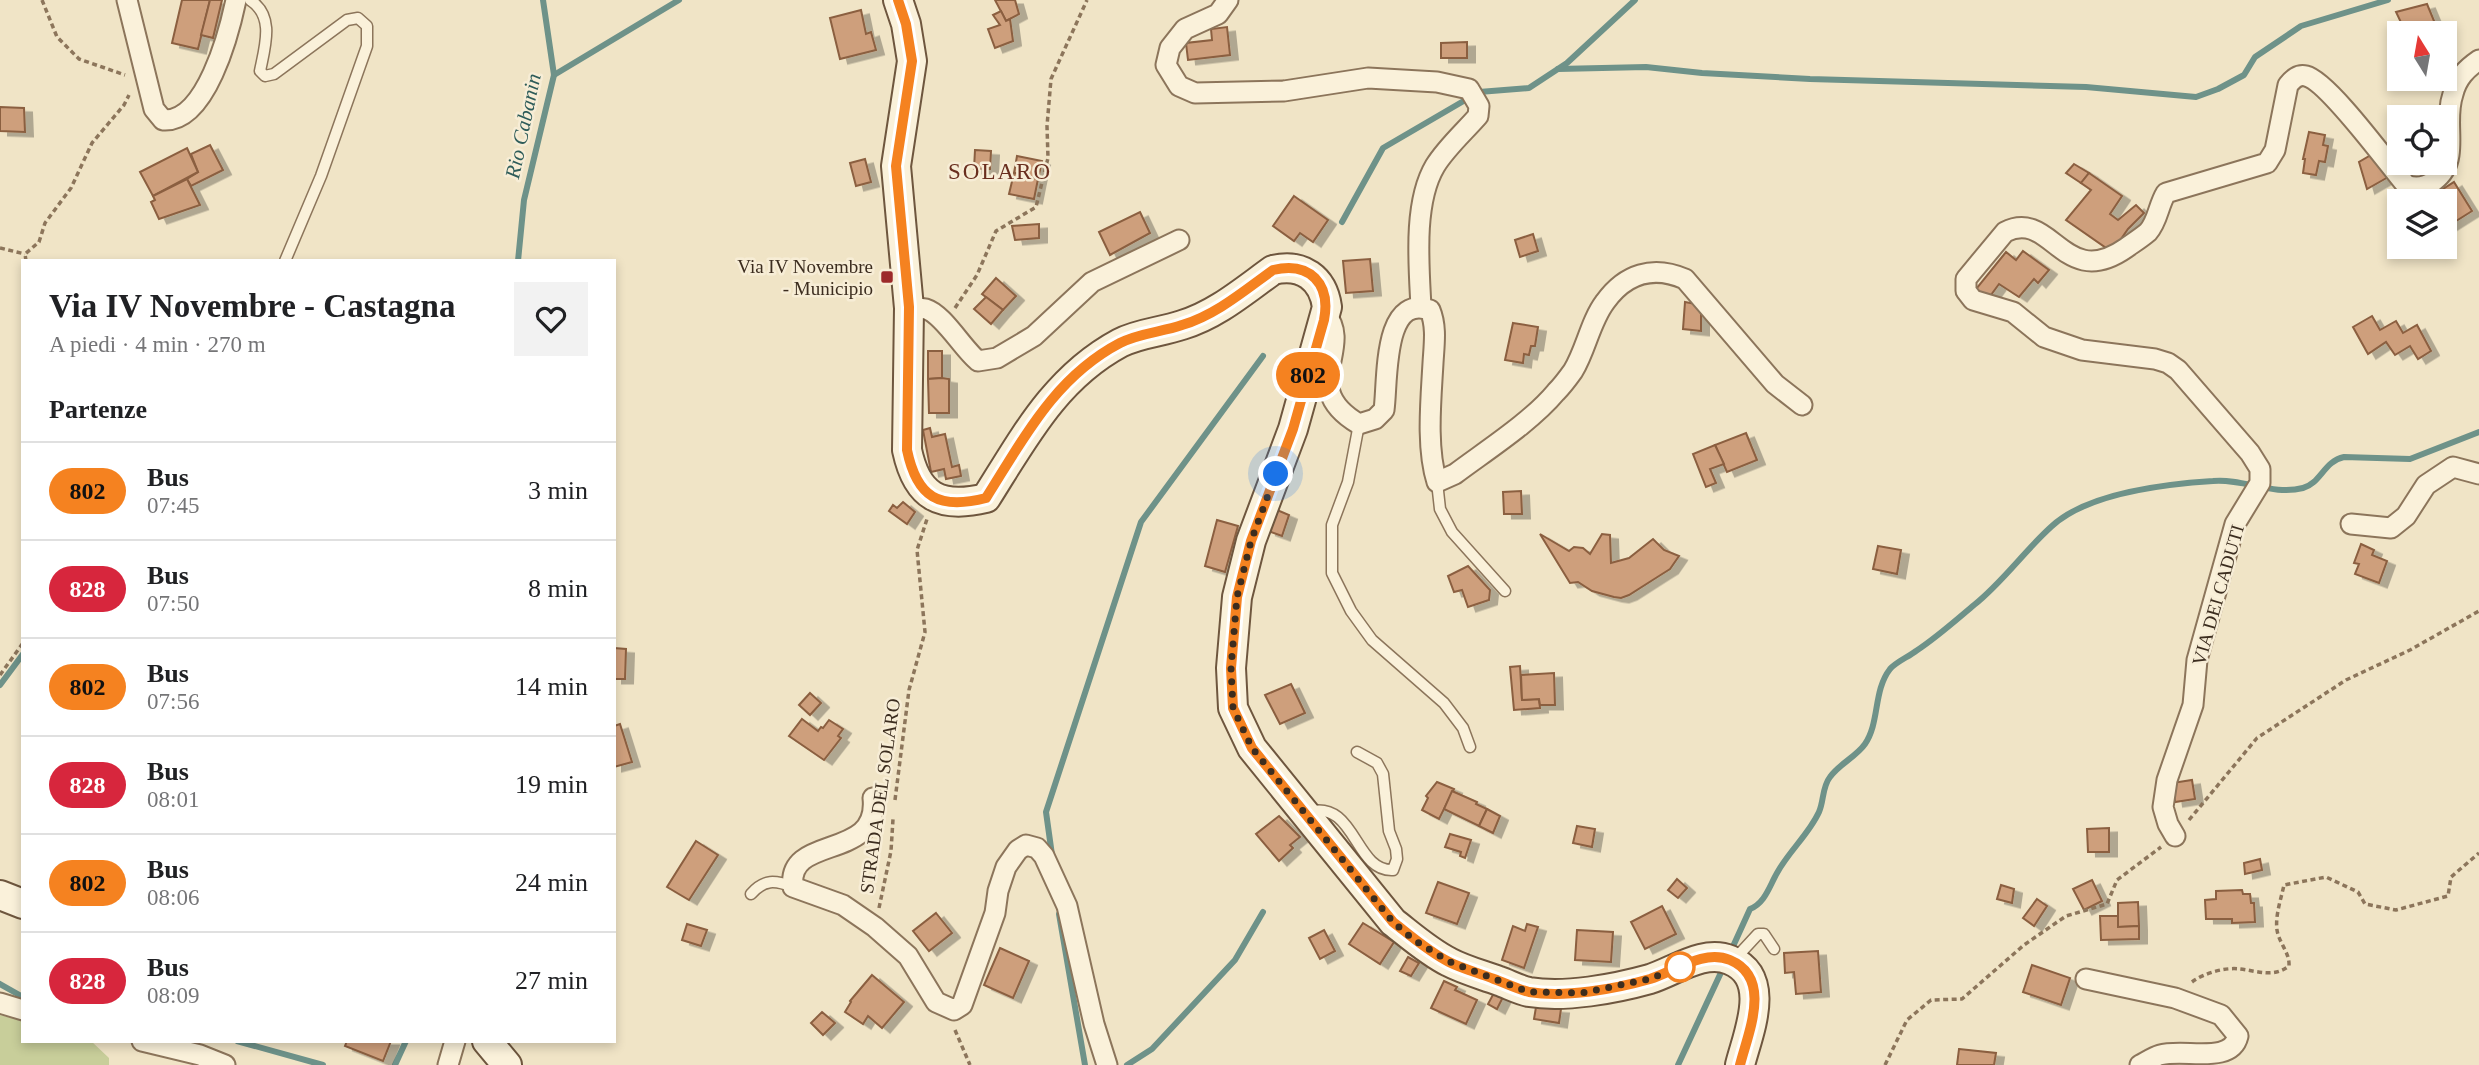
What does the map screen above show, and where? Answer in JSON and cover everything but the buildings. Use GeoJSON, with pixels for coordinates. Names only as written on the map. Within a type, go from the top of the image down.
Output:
{"type":"FeatureCollection","features":[{"type":"Feature","properties":{"kind":"main road"},"geometry":{"type":"LineString","coordinates":[[898,0],[906,24],[912,61],[896,166],[909,307],[907,450],[912,472],[925,492],[935,498],[962,504],[986,498],[1042,408],[1093,359],[1123,341],[1182,326],[1203,317],[1273,270],[1286,267],[1311,274],[1320,283],[1325,295],[1325,313],[1293,429],[1251,541],[1237,597],[1231,668],[1233,708],[1252,748],[1393,922],[1414,940],[1450,962],[1529,992],[1582,993],[1649,979],[1708,957],[1723,959],[1751,979],[1755,991],[1755,1003],[1740,1065]]}},
{"type":"Feature","properties":{"kind":"main road"},"geometry":{"type":"LineString","coordinates":[[0,895],[21,903]]}},
{"type":"Feature","properties":{"kind":"main road"},"geometry":{"type":"LineString","coordinates":[[489,1043],[507,1065]]}},
{"type":"Feature","properties":{"kind":"street"},"geometry":{"type":"LineString","coordinates":[[127,0],[153,109],[163,120],[172,121],[185,115],[209,84],[228,36],[236,0]]}},
{"type":"Feature","properties":{"kind":"street"},"geometry":{"type":"LineString","coordinates":[[1228,0],[1217,14],[1185,29],[1170,48],[1166,65],[1180,86],[1195,93],[1284,91],[1368,78],[1437,82],[1469,89],[1479,106],[1478,116],[1435,166],[1427,186],[1420,222],[1421,307]]}},
{"type":"Feature","properties":{"kind":"street","name":"VIA DEI CADUTI"},"geometry":{"type":"LineString","coordinates":[[2175,836],[2163,807],[2167,780],[2193,705],[2197,660],[2235,524],[2260,484],[2260,470],[2250,453],[2178,370],[2168,363],[2138,356],[2082,350],[2044,337],[2013,312],[1973,300],[1966,291],[1966,279],[1998,240],[2013,228],[2033,229],[2070,256],[2091,263],[2111,259],[2149,231],[2166,193],[2267,163],[2275,150],[2288,85],[2300,76],[2311,78],[2354,119],[2406,185],[2415,188],[2428,186],[2440,174],[2449,157],[2449,113],[2459,77],[2479,60]]}},
{"type":"Feature","properties":{"kind":"street"},"geometry":{"type":"LineString","coordinates":[[909,307],[928,309],[978,361],[997,358],[1034,336],[1091,282],[1179,240]]}},
{"type":"Feature","properties":{"kind":"street"},"geometry":{"type":"LineString","coordinates":[[1325,313],[1332,322],[1335,333],[1327,381],[1334,405],[1359,424],[1375,419],[1384,410],[1388,350],[1398,318],[1412,309],[1421,307],[1430,310],[1435,323],[1431,401],[1432,450],[1437,482],[1455,474],[1554,395],[1572,372],[1604,303],[1623,283],[1640,274],[1669,272],[1685,279],[1775,384],[1802,405]]}},
{"type":"Feature","properties":{"kind":"street"},"geometry":{"type":"LineString","coordinates":[[2351,524],[2392,528],[2406,516],[2426,485],[2453,467],[2479,474]]}},
{"type":"Feature","properties":{"kind":"street"},"geometry":{"type":"LineString","coordinates":[[873,798],[874,807],[868,825],[854,839],[812,853],[798,862],[791,876],[793,887],[842,905],[875,927],[908,956],[936,1002],[954,1010],[962,1005],[989,932],[1006,867],[1018,850],[1026,845],[1037,848],[1044,856],[1067,906],[1094,1024],[1107,1065]]}},
{"type":"Feature","properties":{"kind":"street"},"geometry":{"type":"LineString","coordinates":[[2086,979],[2175,998],[2221,1015],[2238,1036],[2236,1046],[2229,1053],[2218,1056],[2161,1054],[2140,1065]]}},
{"type":"Feature","properties":{"kind":"street"},"geometry":{"type":"LineString","coordinates":[[0,1003],[21,1009]]}},
{"type":"Feature","properties":{"kind":"street"},"geometry":{"type":"LineString","coordinates":[[150,1043],[200,1055],[225,1065]]}},
{"type":"Feature","properties":{"kind":"street"},"geometry":{"type":"LineString","coordinates":[[448,1065],[454,1043]]}},
{"type":"Feature","properties":{"kind":"lane"},"geometry":{"type":"LineString","coordinates":[[250,0],[257,5],[266,20],[267,36],[260,71],[265,76],[274,74],[347,20],[358,18],[368,26],[368,46],[321,176],[286,259]]}},
{"type":"Feature","properties":{"kind":"lane"},"geometry":{"type":"LineString","coordinates":[[1359,424],[1348,482],[1332,525],[1332,573],[1351,611],[1372,640],[1444,703],[1463,728],[1469,747]]}},
{"type":"Feature","properties":{"kind":"lane"},"geometry":{"type":"LineString","coordinates":[[1437,482],[1440,509],[1452,532],[1504,591]]}},
{"type":"Feature","properties":{"kind":"lane"},"geometry":{"type":"LineString","coordinates":[[1304,813],[1326,810],[1340,818],[1375,866],[1393,870],[1397,859],[1396,849],[1388,831],[1382,774],[1377,763],[1357,752]]}},
{"type":"Feature","properties":{"kind":"lane"},"geometry":{"type":"LineString","coordinates":[[751,894],[766,881],[778,881],[793,887]]}},
{"type":"Feature","properties":{"kind":"lane"},"geometry":{"type":"LineString","coordinates":[[1723,959],[1758,933],[1763,934],[1774,948]]}},
{"type":"Feature","properties":{"kind":"path"},"geometry":{"type":"LineString","coordinates":[[42,0],[57,37],[79,59],[136,78]]}},
{"type":"Feature","properties":{"kind":"path"},"geometry":{"type":"LineString","coordinates":[[958,338],[955,307],[977,275],[996,231],[1036,207],[1048,158],[1047,126],[1051,79],[1087,0]]}},
{"type":"Feature","properties":{"kind":"path"},"geometry":{"type":"LineString","coordinates":[[25,254],[39,242],[45,223],[71,188],[92,143],[124,105],[132,87]]}},
{"type":"Feature","properties":{"kind":"path"},"geometry":{"type":"LineString","coordinates":[[0,248],[25,254]]}},
{"type":"Feature","properties":{"kind":"path"},"geometry":{"type":"LineString","coordinates":[[25,254],[26,259]]}},
{"type":"Feature","properties":{"kind":"path","name":"STRADA DEL SOLARO"},"geometry":{"type":"LineString","coordinates":[[875,927],[891,851],[896,786],[909,690],[925,632],[917,550],[935,498]]}},
{"type":"Feature","properties":{"kind":"path"},"geometry":{"type":"LineString","coordinates":[[0,675],[21,646]]}},
{"type":"Feature","properties":{"kind":"path"},"geometry":{"type":"LineString","coordinates":[[2175,998],[2195,979],[2219,970],[2237,968],[2264,973],[2282,972],[2290,966],[2290,958],[2281,944],[2276,927],[2284,885],[2326,877],[2358,892],[2365,904],[2396,910],[2448,896],[2451,877],[2479,853]]}},
{"type":"Feature","properties":{"kind":"path"},"geometry":{"type":"LineString","coordinates":[[954,1027],[970,1065]]}},
{"type":"Feature","properties":{"kind":"green space"},"geometry":{"type":"Polygon","coordinates":[[[0,1015],[21,1020],[21,1043],[93,1043],[109,1058],[109,1065],[0,1065],[0,1015]]]}},
{"type":"Feature","properties":{"kind":"waterway","name":"Rio Cabanin"},"geometry":{"type":"LineString","coordinates":[[518,259],[524,200],[554,75],[543,0]]}},
{"type":"Feature","properties":{"kind":"waterway"},"geometry":{"type":"LineString","coordinates":[[554,75],[679,0]]}},
{"type":"Feature","properties":{"kind":"waterway"},"geometry":{"type":"LineString","coordinates":[[1342,222],[1383,148],[1479,92],[1529,88],[1567,63],[1635,0]]}},
{"type":"Feature","properties":{"kind":"waterway"},"geometry":{"type":"LineString","coordinates":[[1558,69],[1646,67],[1810,79],[2086,87],[2196,97],[2244,75],[2255,57],[2301,26],[2388,0]]}},
{"type":"Feature","properties":{"kind":"waterway"},"geometry":{"type":"LineString","coordinates":[[1052,855],[1046,812],[1141,522],[1263,356]]}},
{"type":"Feature","properties":{"kind":"waterway"},"geometry":{"type":"LineString","coordinates":[[1730,953],[1750,909],[1763,899],[1782,865],[1815,820],[1821,808],[1827,781],[1865,744],[1873,726],[1881,687],[1890,669],[1938,635],[1985,596],[2042,535],[2067,515],[2106,498],[2173,485],[2224,481],[2280,490],[2303,488],[2314,482],[2337,459],[2410,459],[2479,432]]}},
{"type":"Feature","properties":{"kind":"waterway"},"geometry":{"type":"LineString","coordinates":[[0,685],[21,657]]}},
{"type":"Feature","properties":{"kind":"waterway"},"geometry":{"type":"LineString","coordinates":[[1127,1065],[1152,1049],[1235,960],[1263,912]]}},
{"type":"Feature","properties":{"kind":"waterway"},"geometry":{"type":"LineString","coordinates":[[1059,914],[1085,1065]]}},
{"type":"Feature","properties":{"kind":"waterway"},"geometry":{"type":"LineString","coordinates":[[1678,1065],[1724,966]]}},
{"type":"Feature","properties":{"kind":"waterway"},"geometry":{"type":"LineString","coordinates":[[0,984],[21,996]]}},
{"type":"Feature","properties":{"kind":"waterway"},"geometry":{"type":"LineString","coordinates":[[244,1043],[323,1065]]}},
{"type":"Feature","properties":{"kind":"waterway","name":"Rio Cabanin"},"geometry":{"type":"LineString","coordinates":[[395,1065],[405,1043]]}},
{"type":"Feature","properties":{"kind":"bus line","name":"802"},"geometry":{"type":"LineString","coordinates":[[898,0],[906,24],[912,61],[896,166],[909,307],[907,450],[912,472],[925,492],[935,498],[962,504],[986,498],[1042,408],[1093,359],[1123,341],[1182,326],[1203,317],[1273,270],[1286,267],[1311,274],[1320,283],[1327,307],[1293,429],[1251,541],[1237,597],[1231,668],[1233,708],[1252,748],[1393,922],[1414,940],[1450,962],[1529,992],[1582,993],[1649,979],[1708,957],[1733,961],[1751,979],[1755,991],[1755,1003],[1740,1065]]}},
{"type":"Feature","properties":{"kind":"place","name":"Via IV Novembre - Municipio"},"geometry":{"type":"Point","coordinates":[887,277]}},
{"type":"Feature","properties":{"kind":"district","name":"SOLARO"},"geometry":{"type":"Point","coordinates":[1000,171]}},
{"type":"Feature","properties":{"kind":"route"},"geometry":{"type":"LineString","coordinates":[[1276,474],[1251,541],[1237,597],[1231,668],[1233,708],[1252,748],[1393,922],[1414,940],[1450,962],[1529,992],[1582,993],[1649,979],[1688,964],[1680,967]]}}]}
